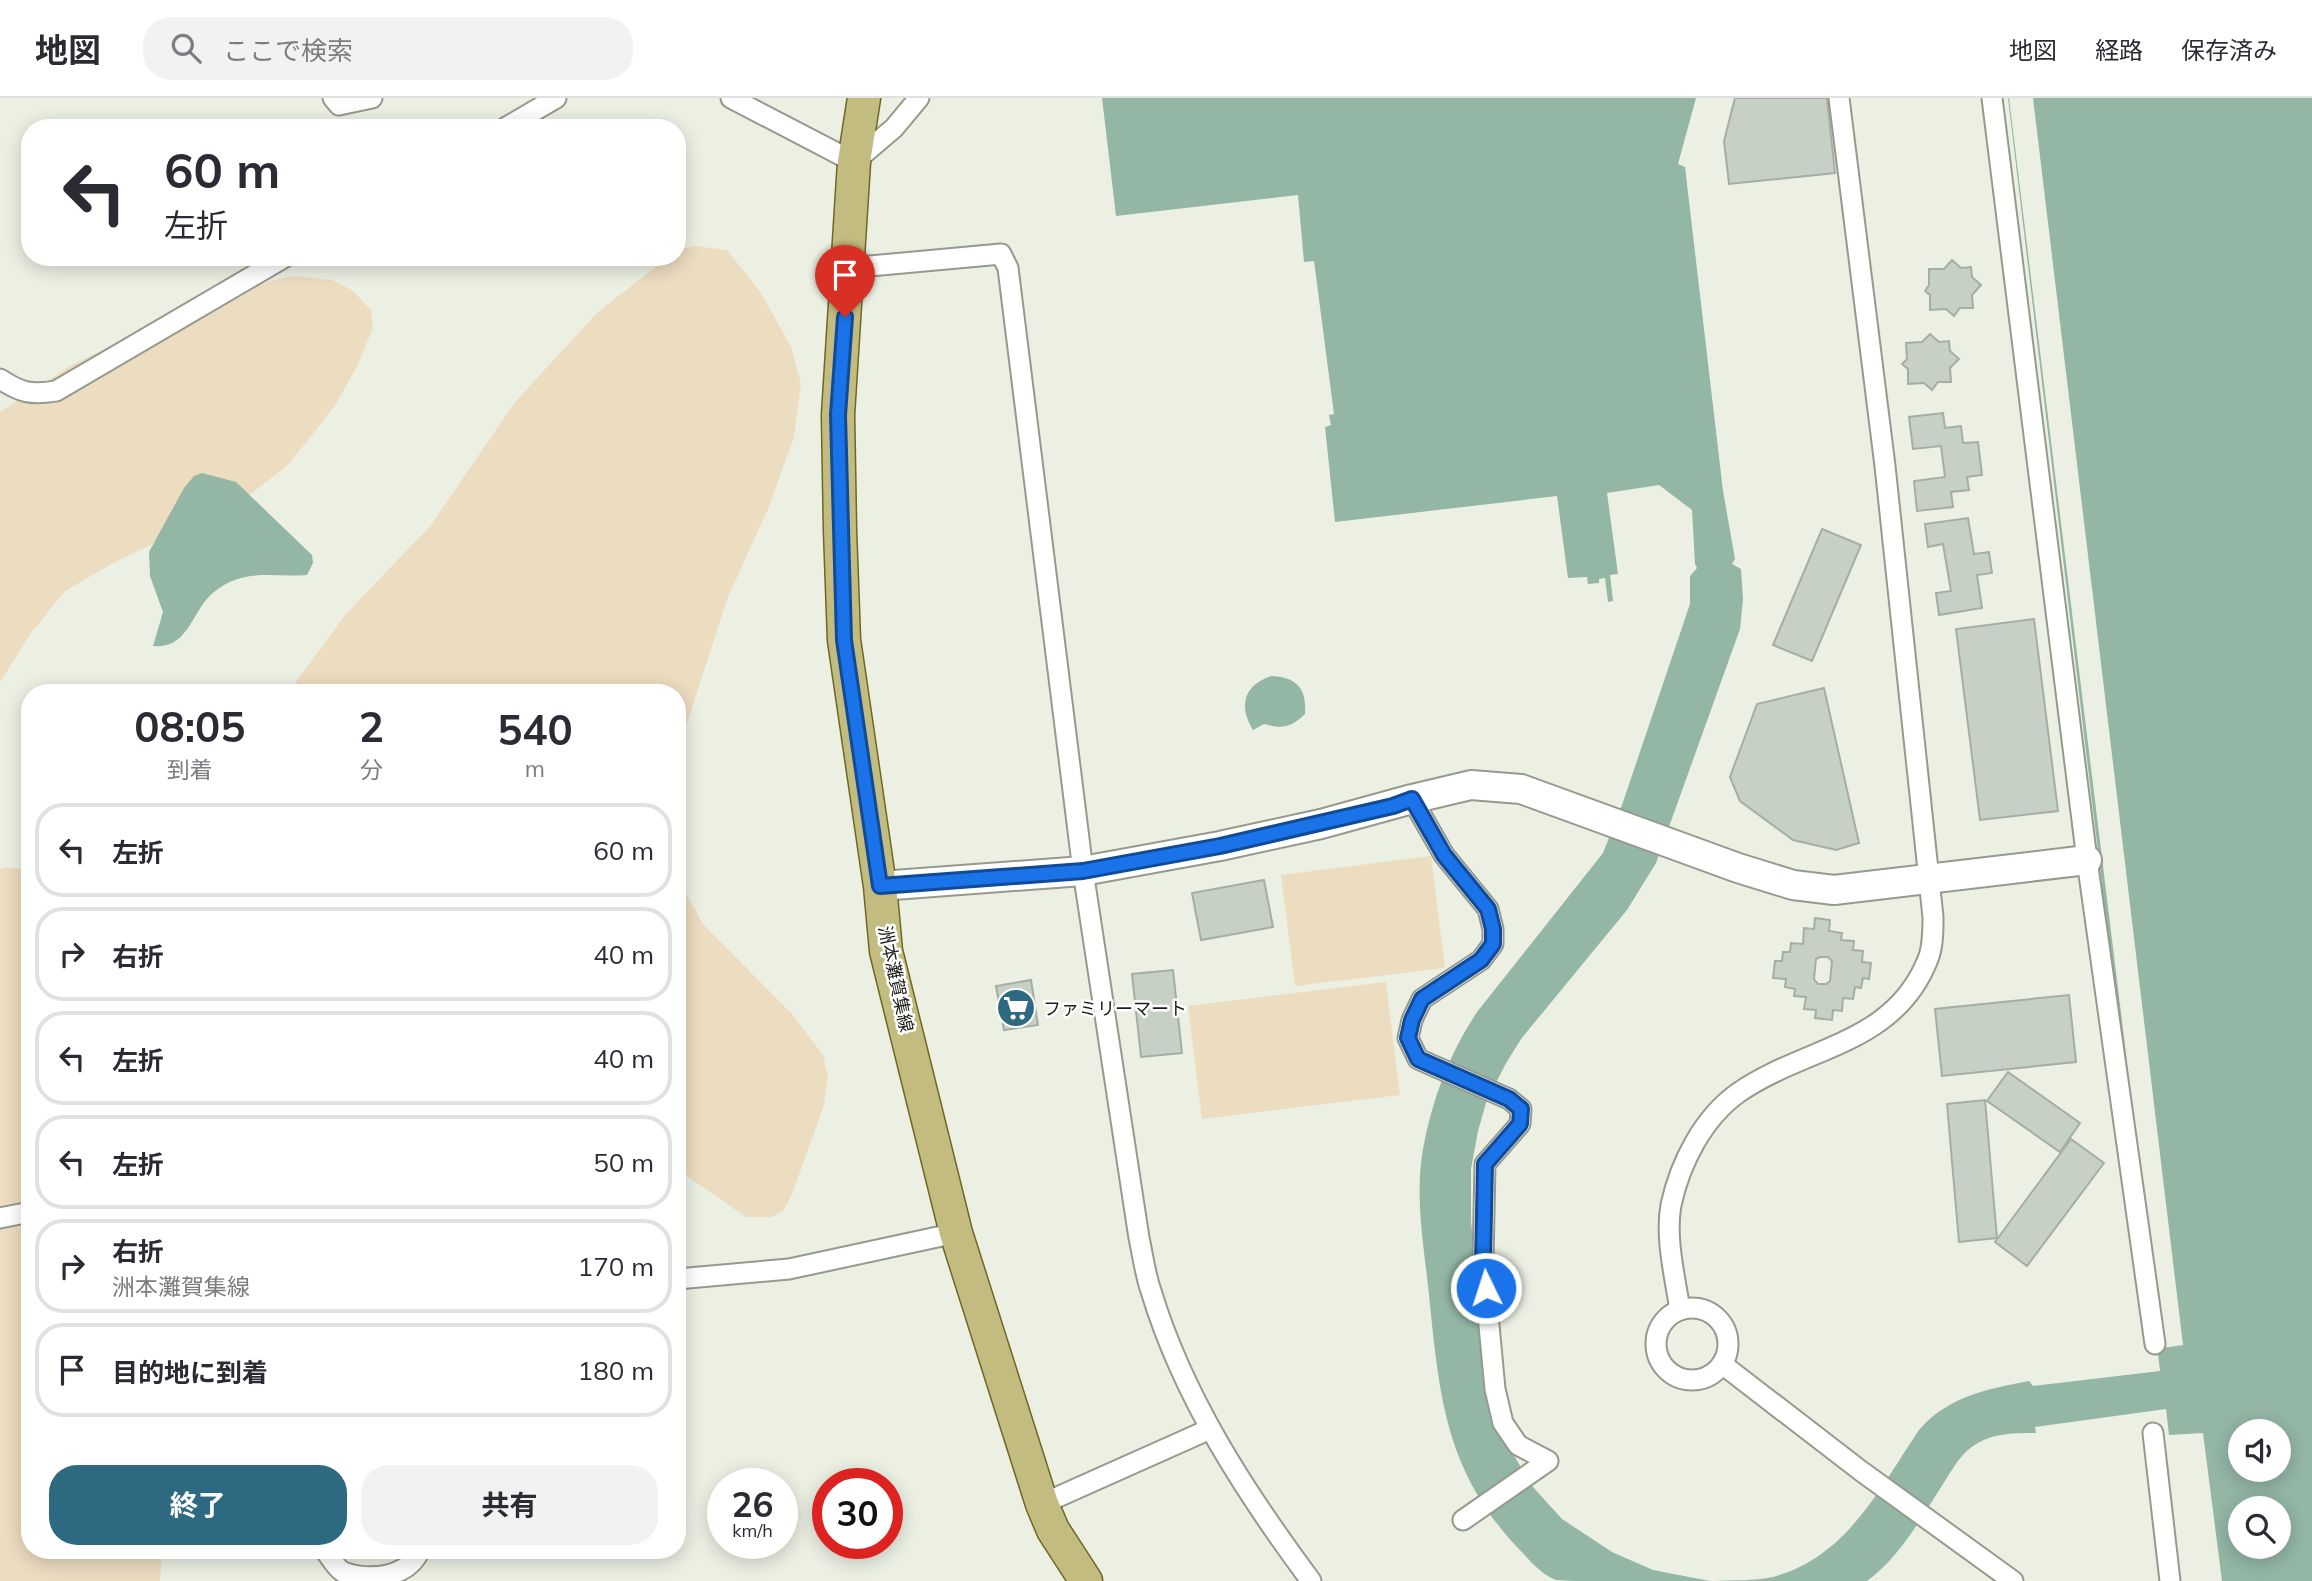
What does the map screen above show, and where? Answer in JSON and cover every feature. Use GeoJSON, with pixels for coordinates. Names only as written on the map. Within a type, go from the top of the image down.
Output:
{"type":"FeatureCollection","features":[{"type":"Feature","properties":{"kind":"main road","name":"洲本灘賀集線"},"geometry":{"type":"LineString","coordinates":[[864,98],[854,162],[838,415],[844,640],[880,886],[886,951],[956,1233],[1042,1504],[1054,1530],[1086,1581]]}},
{"type":"Feature","properties":{"kind":"street"},"geometry":{"type":"LineString","coordinates":[[333,98],[339,105],[372,98]]}},
{"type":"Feature","properties":{"kind":"street"},"geometry":{"type":"LineString","coordinates":[[520,119],[556,98]]}},
{"type":"Feature","properties":{"kind":"street"},"geometry":{"type":"LineString","coordinates":[[731,98],[854,162],[894,128],[919,98]]}},
{"type":"Feature","properties":{"kind":"street"},"geometry":{"type":"LineString","coordinates":[[1680,1310],[1671,1247],[1671,1206],[1681,1173],[1703,1127],[1729,1100],[1767,1075],[1864,1033],[1898,1008],[1929,958],[1933,917],[1885,466],[1839,98]]}},
{"type":"Feature","properties":{"kind":"street"},"geometry":{"type":"LineString","coordinates":[[1992,98],[2087,860],[2155,1344]]}},
{"type":"Feature","properties":{"kind":"street"},"geometry":{"type":"LineString","coordinates":[[848,268],[1001,254],[1008,268],[1083,871],[1139,1238],[1151,1291],[1180,1368],[1210,1429],[1240,1479],[1311,1581]]}},
{"type":"Feature","properties":{"kind":"street"},"geometry":{"type":"LineString","coordinates":[[0,379],[16,390],[35,394],[56,391],[270,266]]}},
{"type":"Feature","properties":{"kind":"street"},"geometry":{"type":"LineString","coordinates":[[880,886],[1083,871],[1245,841],[1471,785],[1521,789],[1679,848],[1807,887],[1834,890],[2087,860]]}},
{"type":"Feature","properties":{"kind":"street"},"geometry":{"type":"LineString","coordinates":[[1412,799],[1444,855],[1488,909],[1493,944],[1481,960],[1422,999],[1412,1020],[1408,1038],[1418,1059],[1509,1099],[1521,1109],[1520,1124],[1485,1164],[1484,1275],[1495,1390],[1503,1423],[1518,1445],[1548,1461],[1463,1520]]}},
{"type":"Feature","properties":{"kind":"street"},"geometry":{"type":"LineString","coordinates":[[0,1218],[21,1214]]}},
{"type":"Feature","properties":{"kind":"street"},"geometry":{"type":"LineString","coordinates":[[686,1278],[789,1269],[956,1233]]}},
{"type":"Feature","properties":{"kind":"street"},"geometry":{"type":"LineString","coordinates":[[1698,1308],[1709,1312],[1725,1328],[1727,1353],[1714,1373],[1703,1379],[1678,1377],[1660,1361],[1656,1350],[1660,1328],[1667,1318],[1680,1310],[1698,1308]]}},
{"type":"Feature","properties":{"kind":"street"},"geometry":{"type":"LineString","coordinates":[[1722,1364],[1861,1471],[2013,1581]]}},
{"type":"Feature","properties":{"kind":"street"},"geometry":{"type":"LineString","coordinates":[[1042,1504],[1210,1429]]}},
{"type":"Feature","properties":{"kind":"street"},"geometry":{"type":"LineString","coordinates":[[2153,1433],[2170,1581]]}},
{"type":"Feature","properties":{"kind":"street"},"geometry":{"type":"LineString","coordinates":[[332,1559],[341,1571],[363,1578],[382,1578],[396,1574],[416,1559]]}},
{"type":"Feature","properties":{"kind":"shaded area"},"geometry":{"type":"Polygon","coordinates":[[[1102,98],[1696,98],[1678,164],[1685,167],[1723,491],[1735,559],[1732,564],[1741,569],[1743,599],[1740,629],[1656,863],[1627,910],[1521,1039],[1486,1103],[1471,1169],[1471,1221],[1478,1293],[1504,1439],[1533,1487],[1562,1519],[1612,1552],[1653,1570],[1710,1581],[1556,1580],[1534,1565],[1491,1516],[1473,1486],[1448,1424],[1436,1358],[1420,1200],[1421,1166],[1427,1131],[1443,1078],[1458,1044],[1477,1012],[1603,853],[1622,805],[1690,604],[1690,576],[1697,568],[1692,510],[1659,485],[1607,493],[1618,574],[1610,575],[1613,601],[1608,602],[1605,578],[1599,579],[1599,583],[1588,584],[1587,577],[1568,578],[1557,496],[1335,522],[1325,427],[1331,425],[1329,415],[1334,414],[1314,261],[1304,262],[1298,195],[1116,216],[1102,98]]]}},
{"type":"Feature","properties":{"kind":"shaded area"},"geometry":{"type":"Polygon","coordinates":[[[2008,98],[2312,98],[2312,1581],[2222,1581],[2203,1433],[2169,1435],[2166,1409],[2035,1427],[2036,1433],[1999,1435],[1978,1443],[1958,1461],[1900,1549],[1867,1581],[1714,1581],[1773,1577],[1799,1567],[1821,1554],[1859,1518],[1930,1418],[1956,1402],[1984,1391],[2029,1381],[2033,1386],[2160,1371],[2008,98]]]}},
{"type":"Feature","properties":{"kind":"shaded area"},"geometry":{"type":"Polygon","coordinates":[[[695,246],[727,250],[761,293],[791,347],[801,384],[794,437],[768,509],[728,597],[686,726],[686,684],[295,684],[345,615],[431,525],[515,402],[598,312],[657,266],[686,266],[686,248],[695,246]]]}},
{"type":"Feature","properties":{"kind":"shaded area"},"geometry":{"type":"Polygon","coordinates":[[[297,276],[332,280],[352,290],[371,310],[373,328],[357,366],[335,406],[288,465],[221,517],[157,542],[65,591],[31,633],[0,682],[0,412],[70,366],[200,303],[297,276]]]}},
{"type":"Feature","properties":{"kind":"shaded area"},"geometry":{"type":"Polygon","coordinates":[[[202,473],[236,482],[312,555],[313,563],[307,575],[248,576],[226,584],[207,599],[189,627],[175,642],[165,646],[153,646],[163,612],[150,576],[149,552],[184,488],[194,476],[202,473]]]}},
{"type":"Feature","properties":{"kind":"shaded area"},"geometry":{"type":"Polygon","coordinates":[[[1271,676],[1288,679],[1298,686],[1304,698],[1305,714],[1286,726],[1264,724],[1253,730],[1246,713],[1246,697],[1255,685],[1271,676]]]}},
{"type":"Feature","properties":{"kind":"shaded area"},"geometry":{"type":"Polygon","coordinates":[[[1431,856],[1445,968],[1295,986],[1281,875],[1431,856]]]}},
{"type":"Feature","properties":{"kind":"shaded area"},"geometry":{"type":"Polygon","coordinates":[[[0,869],[21,869],[21,1559],[161,1559],[160,1581],[0,1581],[0,869]]]}},
{"type":"Feature","properties":{"kind":"shaded area"},"geometry":{"type":"Polygon","coordinates":[[[686,893],[703,924],[792,1014],[823,1055],[828,1077],[824,1105],[792,1194],[783,1211],[771,1217],[746,1217],[686,1175],[686,893]]]}},
{"type":"Feature","properties":{"kind":"shaded area"},"geometry":{"type":"Polygon","coordinates":[[[1386,982],[1400,1095],[1202,1119],[1188,1006],[1386,982]]]}},
{"type":"Feature","properties":{"kind":"pier"},"geometry":{"type":"Polygon","coordinates":[[[2009,98],[2033,98],[2183,1345],[2162,1348],[2009,98]]]}},
{"type":"Feature","properties":{"kind":"building"},"geometry":{"type":"Polygon","coordinates":[[[1735,98],[1827,98],[1835,173],[1729,184],[1724,141],[1735,98]]]}},
{"type":"Feature","properties":{"kind":"building"},"geometry":{"type":"Polygon","coordinates":[[[1952,260],[1961,268],[1971,267],[1972,277],[1981,285],[1972,295],[1973,308],[1960,308],[1954,316],[1946,309],[1930,310],[1930,295],[1925,291],[1929,285],[1929,269],[1944,269],[1952,260]]]}},
{"type":"Feature","properties":{"kind":"building"},"geometry":{"type":"Polygon","coordinates":[[[1930,334],[1939,342],[1949,341],[1950,351],[1959,359],[1950,368],[1951,382],[1938,382],[1932,390],[1924,383],[1908,384],[1908,369],[1902,364],[1907,359],[1906,343],[1922,342],[1930,334]]]}},
{"type":"Feature","properties":{"kind":"building"},"geometry":{"type":"Polygon","coordinates":[[[1943,413],[1945,428],[1961,426],[1963,443],[1978,442],[1982,475],[1967,477],[1969,490],[1951,492],[1953,507],[1917,511],[1914,481],[1945,477],[1941,446],[1913,449],[1909,417],[1943,413]]]}},
{"type":"Feature","properties":{"kind":"building"},"geometry":{"type":"Polygon","coordinates":[[[1968,518],[1974,554],[1989,552],[1992,573],[1977,575],[1982,608],[1939,615],[1936,593],[1951,591],[1943,544],[1928,547],[1925,524],[1968,518]]]}},
{"type":"Feature","properties":{"kind":"building"},"geometry":{"type":"Polygon","coordinates":[[[1822,529],[1861,545],[1812,661],[1773,645],[1822,529]]]}},
{"type":"Feature","properties":{"kind":"building"},"geometry":{"type":"Polygon","coordinates":[[[2034,619],[2058,811],[1980,820],[1956,629],[2034,619]]]}},
{"type":"Feature","properties":{"kind":"building"},"geometry":{"type":"Polygon","coordinates":[[[1824,688],[1859,843],[1836,850],[1793,840],[1740,801],[1730,777],[1757,704],[1824,688]]]}},
{"type":"Feature","properties":{"kind":"building"},"geometry":{"type":"Polygon","coordinates":[[[1264,880],[1273,927],[1201,940],[1192,893],[1264,880]]]}},
{"type":"Feature","properties":{"kind":"building"},"geometry":{"type":"Polygon","coordinates":[[[1815,918],[1830,920],[1829,931],[1842,933],[1841,940],[1854,941],[1853,950],[1863,951],[1862,962],[1871,963],[1869,979],[1863,978],[1861,988],[1855,987],[1853,999],[1843,998],[1842,1011],[1833,1010],[1832,1020],[1815,1018],[1816,1010],[1804,1009],[1806,997],[1794,996],[1795,989],[1785,987],[1786,979],[1773,978],[1775,961],[1782,961],[1783,952],[1790,952],[1791,943],[1803,944],[1804,928],[1814,929],[1815,918]],[[1828,957],[1816,959],[1814,979],[1818,984],[1830,981],[1832,961],[1828,957]]]}},
{"type":"Feature","properties":{"kind":"building"},"geometry":{"type":"Polygon","coordinates":[[[1173,970],[1182,1053],[1141,1057],[1132,974],[1173,970]]]}},
{"type":"Feature","properties":{"kind":"building"},"geometry":{"type":"Polygon","coordinates":[[[1031,980],[1038,1025],[1004,1030],[996,986],[1031,980]]]}},
{"type":"Feature","properties":{"kind":"building"},"geometry":{"type":"Polygon","coordinates":[[[2069,995],[2076,1062],[1942,1076],[1935,1009],[2069,995]]]}},
{"type":"Feature","properties":{"kind":"building"},"geometry":{"type":"Polygon","coordinates":[[[2008,1072],[2080,1123],[2060,1152],[1987,1101],[2008,1072]]]}},
{"type":"Feature","properties":{"kind":"building"},"geometry":{"type":"Polygon","coordinates":[[[1985,1100],[1997,1238],[1959,1242],[1947,1104],[1985,1100]]]}},
{"type":"Feature","properties":{"kind":"building"},"geometry":{"type":"Polygon","coordinates":[[[2071,1139],[2104,1163],[2027,1266],[1995,1242],[2071,1139]]]}},
{"type":"Feature","properties":{"kind":"place","name":"ファミリーマート"},"geometry":{"type":"Point","coordinates":[1016,1008]}},
{"type":"Feature","properties":{"kind":"route"},"geometry":{"type":"LineString","coordinates":[[845,317],[838,415],[844,640],[880,886],[1083,871],[1245,841],[1393,806],[1412,799],[1444,855],[1488,909],[1493,929],[1493,944],[1481,960],[1422,999],[1412,1020],[1408,1038],[1418,1059],[1509,1099],[1521,1109],[1520,1124],[1485,1164],[1483,1262],[1486,1288]]}}]}
